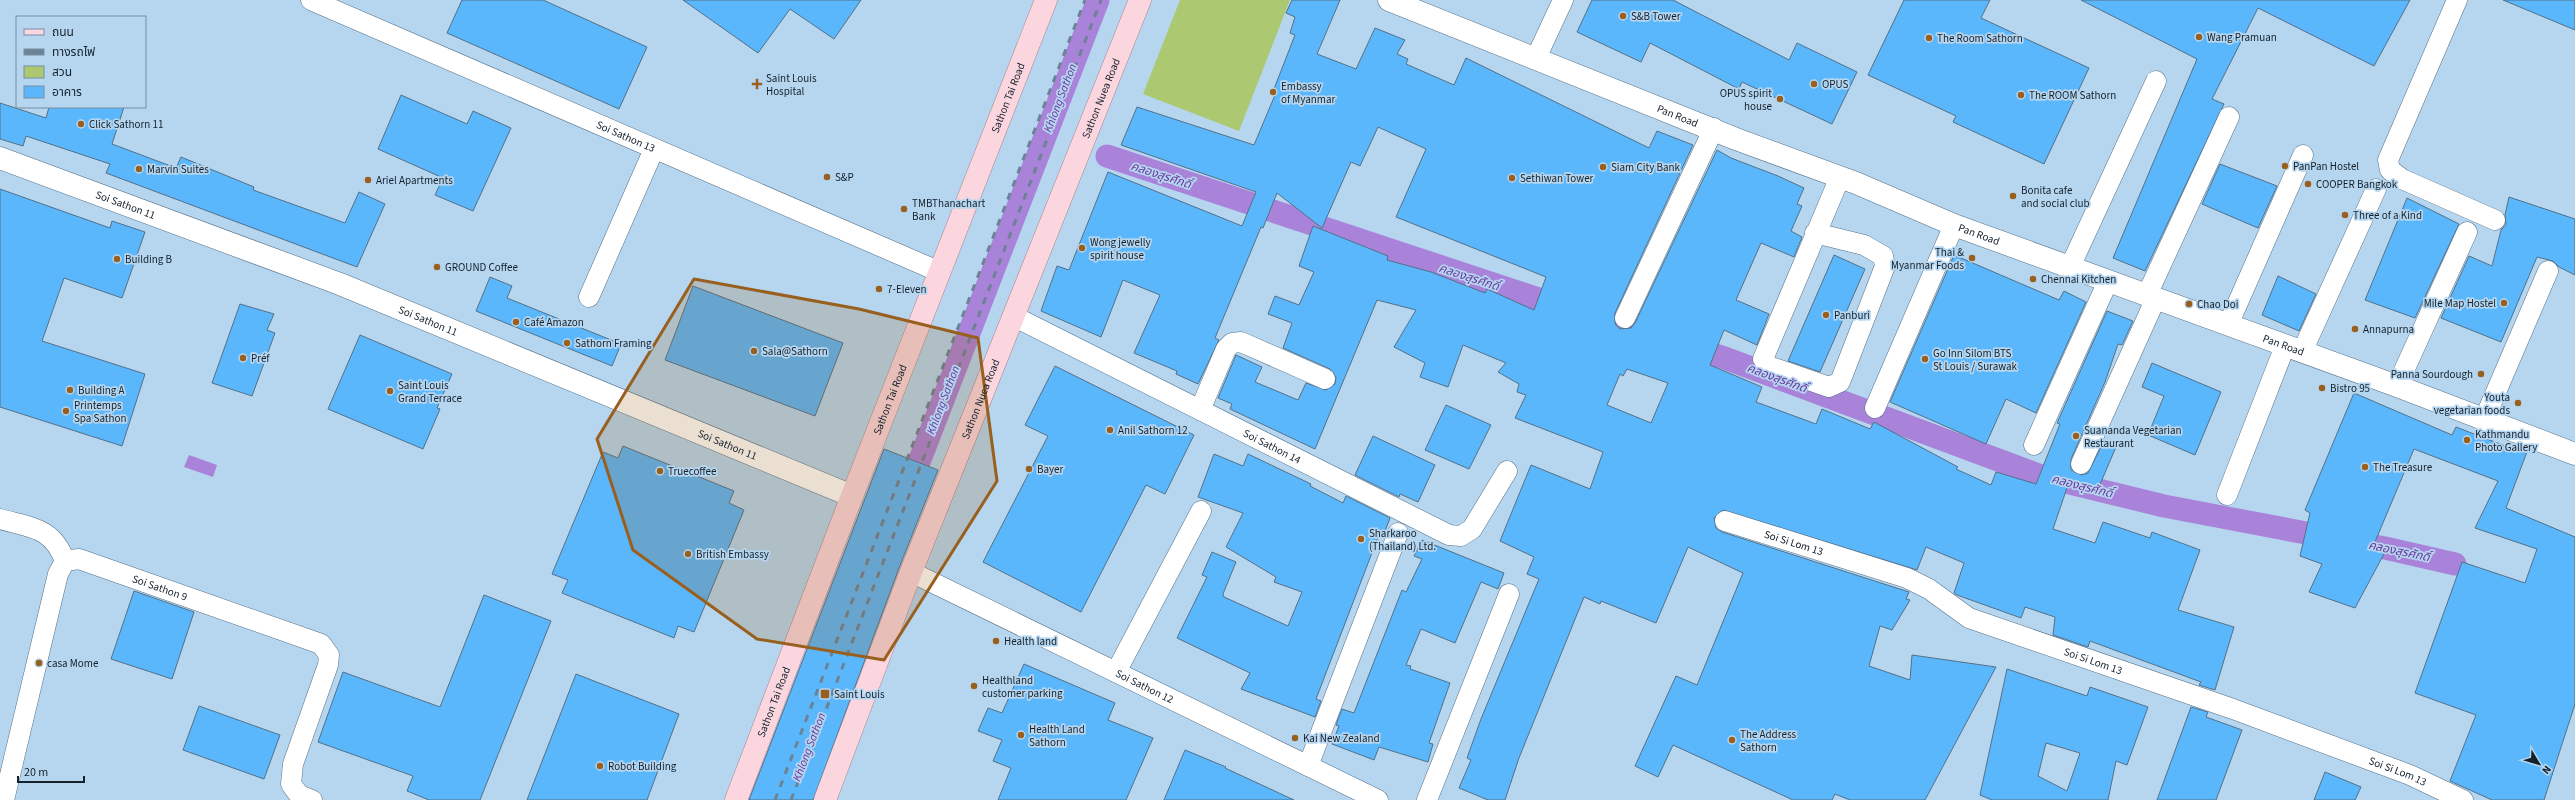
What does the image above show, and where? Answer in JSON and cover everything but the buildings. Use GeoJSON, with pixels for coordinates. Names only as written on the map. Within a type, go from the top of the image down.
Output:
{"type":"FeatureCollection","features":[{"type":"Feature","properties":{"kind":"main road","name":"Sathon Tai Road"},"geometry":{"type":"LineString","coordinates":[[736,800],[852,496],[1046,0]]}},
{"type":"Feature","properties":{"kind":"main road","name":"Sathon Nuea Road"},"geometry":{"type":"LineString","coordinates":[[824,800],[911,572],[1012,316],[1140,0]]}},
{"type":"Feature","properties":{"kind":"street","name":"Soi Sathon 13"},"geometry":{"type":"LineString","coordinates":[[311,0],[940,272]]}},
{"type":"Feature","properties":{"kind":"street","name":"Pan Road"},"geometry":{"type":"LineString","coordinates":[[1389,0],[1840,177],[1954,225],[2397,386],[2575,454]]}},
{"type":"Feature","properties":{"kind":"street"},"geometry":{"type":"LineString","coordinates":[[1536,58],[1563,0]]}},
{"type":"Feature","properties":{"kind":"street"},"geometry":{"type":"LineString","coordinates":[[2457,0],[2388,160],[2390,170],[2402,179],[2495,220]]}},
{"type":"Feature","properties":{"kind":"street"},"geometry":{"type":"LineString","coordinates":[[2070,267],[2156,81]]}},
{"type":"Feature","properties":{"kind":"street"},"geometry":{"type":"LineString","coordinates":[[2081,464],[2151,296],[2229,117]]}},
{"type":"Feature","properties":{"kind":"street"},"geometry":{"type":"LineString","coordinates":[[1625,318],[1714,128]]}},
{"type":"Feature","properties":{"kind":"street"},"geometry":{"type":"LineString","coordinates":[[589,297],[654,149]]}},
{"type":"Feature","properties":{"kind":"street"},"geometry":{"type":"LineString","coordinates":[[2228,325],[2303,155]]}},
{"type":"Feature","properties":{"kind":"street","name":"Soi Sathon 11"},"geometry":{"type":"LineString","coordinates":[[0,158],[340,284],[852,496]]}},
{"type":"Feature","properties":{"kind":"street"},"geometry":{"type":"LineString","coordinates":[[1815,233],[1864,245],[1883,256],[1885,266],[1840,382],[1829,387],[1768,366],[1763,359],[1815,233],[1840,177]]}},
{"type":"Feature","properties":{"kind":"street"},"geometry":{"type":"LineString","coordinates":[[2227,496],[2293,349],[2376,189]]}},
{"type":"Feature","properties":{"kind":"street"},"geometry":{"type":"LineString","coordinates":[[1876,408],[1954,225]]}},
{"type":"Feature","properties":{"kind":"street"},"geometry":{"type":"LineString","coordinates":[[2397,386],[2467,232]]}},
{"type":"Feature","properties":{"kind":"street"},"geometry":{"type":"LineString","coordinates":[[2484,420],[2548,271]]}},
{"type":"Feature","properties":{"kind":"street"},"geometry":{"type":"LineString","coordinates":[[2034,445],[2108,281]]}},
{"type":"Feature","properties":{"kind":"street","name":"Soi Sathon 14"},"geometry":{"type":"LineString","coordinates":[[1012,316],[1449,535],[1461,536],[1472,529],[1507,471]]}},
{"type":"Feature","properties":{"kind":"street"},"geometry":{"type":"LineString","coordinates":[[1200,410],[1226,349],[1232,343],[1241,342],[1325,379]]}},
{"type":"Feature","properties":{"kind":"street"},"geometry":{"type":"LineString","coordinates":[[1116,672],[1202,511]]}},
{"type":"Feature","properties":{"kind":"street"},"geometry":{"type":"LineString","coordinates":[[0,519],[36,529],[51,536],[59,546],[65,561],[58,574],[4,800]]}},
{"type":"Feature","properties":{"kind":"street","name":"Soi Si Lom 13"},"geometry":{"type":"LineString","coordinates":[[1725,521],[1907,578],[1929,589],[1952,608],[1969,618],[2233,709],[2410,775],[2463,800]]}},
{"type":"Feature","properties":{"kind":"street"},"geometry":{"type":"LineString","coordinates":[[1308,766],[1398,532]]}},
{"type":"Feature","properties":{"kind":"street","name":"Soi Sathon 9"},"geometry":{"type":"LineString","coordinates":[[65,561],[79,559],[321,644],[329,655],[328,665],[292,764],[291,784],[300,795],[312,800]]}},
{"type":"Feature","properties":{"kind":"street","name":"Soi Sathon 12"},"geometry":{"type":"LineString","coordinates":[[911,572],[1378,800]]}},
{"type":"Feature","properties":{"kind":"street"},"geometry":{"type":"LineString","coordinates":[[1427,800],[1509,594]]}},
{"type":"Feature","properties":{"kind":"highlighted area"},"geometry":{"type":"Polygon","coordinates":[[[694,279],[859,309],[978,338],[997,481],[884,660],[757,639],[633,550],[597,439],[694,279]]]}},
{"type":"Feature","properties":{"kind":"green space"},"geometry":{"type":"Polygon","coordinates":[[[1180,0],[1290,0],[1239,131],[1143,94],[1180,0]]]}},
{"type":"Feature","properties":{"kind":"shaded area"},"geometry":{"type":"Polygon","coordinates":[[[189,455],[217,465],[213,477],[184,467],[189,455]]]}},
{"type":"Feature","properties":{"kind":"waterway","name":"Khlong Sathon"},"geometry":{"type":"LineString","coordinates":[[907,493],[1098,0]]}},
{"type":"Feature","properties":{"kind":"waterway","name":"คลองสุรศักดิ์"},"geometry":{"type":"LineString","coordinates":[[1107,156],[1638,332],[1722,357],[2041,476],[2164,506],[2385,548],[2455,564]]}},
{"type":"Feature","properties":{"kind":"railway"},"geometry":{"type":"LineString","coordinates":[[775,800],[1085,0]]}},
{"type":"Feature","properties":{"kind":"railway"},"geometry":{"type":"LineString","coordinates":[[791,800],[1101,0]]}},
{"type":"Feature","properties":{"kind":"place","name":"S&B Tower"},"geometry":{"type":"Point","coordinates":[1623,16]}},
{"type":"Feature","properties":{"kind":"place","name":"Wang Pramuan"},"geometry":{"type":"Point","coordinates":[2199,37]}},
{"type":"Feature","properties":{"kind":"place","name":"The Room Sathorn"},"geometry":{"type":"Point","coordinates":[1929,38]}},
{"type":"Feature","properties":{"kind":"place","name":"Saint Louis Hospital"},"geometry":{"type":"Point","coordinates":[757,84]}},
{"type":"Feature","properties":{"kind":"place","name":"OPUS"},"geometry":{"type":"Point","coordinates":[1814,84]}},
{"type":"Feature","properties":{"kind":"place","name":"Embassy of Myanmar"},"geometry":{"type":"Point","coordinates":[1273,92]}},
{"type":"Feature","properties":{"kind":"place","name":"The ROOM Sathorn"},"geometry":{"type":"Point","coordinates":[2021,95]}},
{"type":"Feature","properties":{"kind":"place","name":"OPUS spirit house"},"geometry":{"type":"Point","coordinates":[1780,99]}},
{"type":"Feature","properties":{"kind":"place","name":"Click Sathorn 11"},"geometry":{"type":"Point","coordinates":[81,124]}},
{"type":"Feature","properties":{"kind":"place","name":"PanPan Hostel"},"geometry":{"type":"Point","coordinates":[2285,166]}},
{"type":"Feature","properties":{"kind":"place","name":"Siam City Bank"},"geometry":{"type":"Point","coordinates":[1603,167]}},
{"type":"Feature","properties":{"kind":"place","name":"Marvin Suites"},"geometry":{"type":"Point","coordinates":[139,169]}},
{"type":"Feature","properties":{"kind":"place","name":"S&P"},"geometry":{"type":"Point","coordinates":[827,177]}},
{"type":"Feature","properties":{"kind":"place","name":"Sethiwan Tower"},"geometry":{"type":"Point","coordinates":[1512,178]}},
{"type":"Feature","properties":{"kind":"place","name":"Ariel Apartments"},"geometry":{"type":"Point","coordinates":[368,180]}},
{"type":"Feature","properties":{"kind":"place","name":"COOPER Bangkok"},"geometry":{"type":"Point","coordinates":[2308,184]}},
{"type":"Feature","properties":{"kind":"place","name":"Bonita cafe and social club"},"geometry":{"type":"Point","coordinates":[2013,196]}},
{"type":"Feature","properties":{"kind":"place","name":"TMBThanachart Bank"},"geometry":{"type":"Point","coordinates":[904,209]}},
{"type":"Feature","properties":{"kind":"place","name":"Three of a Kind"},"geometry":{"type":"Point","coordinates":[2345,215]}},
{"type":"Feature","properties":{"kind":"place","name":"Wong jewelly spirit house"},"geometry":{"type":"Point","coordinates":[1082,248]}},
{"type":"Feature","properties":{"kind":"place","name":"Thai & Myanmar Foods"},"geometry":{"type":"Point","coordinates":[1972,258]}},
{"type":"Feature","properties":{"kind":"place","name":"Building B"},"geometry":{"type":"Point","coordinates":[117,259]}},
{"type":"Feature","properties":{"kind":"place","name":"GROUND Coffee"},"geometry":{"type":"Point","coordinates":[437,267]}},
{"type":"Feature","properties":{"kind":"place","name":"Chennai Kitchen"},"geometry":{"type":"Point","coordinates":[2033,279]}},
{"type":"Feature","properties":{"kind":"place","name":"7-Eleven"},"geometry":{"type":"Point","coordinates":[879,289]}},
{"type":"Feature","properties":{"kind":"place","name":"Mile Map Hostel"},"geometry":{"type":"Point","coordinates":[2504,303]}},
{"type":"Feature","properties":{"kind":"place","name":"Chao Doi"},"geometry":{"type":"Point","coordinates":[2189,304]}},
{"type":"Feature","properties":{"kind":"place","name":"Panburi"},"geometry":{"type":"Point","coordinates":[1826,315]}},
{"type":"Feature","properties":{"kind":"place","name":"Café Amazon"},"geometry":{"type":"Point","coordinates":[516,322]}},
{"type":"Feature","properties":{"kind":"place","name":"Annapurna"},"geometry":{"type":"Point","coordinates":[2355,329]}},
{"type":"Feature","properties":{"kind":"place","name":"Sathorn Framing"},"geometry":{"type":"Point","coordinates":[567,343]}},
{"type":"Feature","properties":{"kind":"place","name":"Sala@Sathorn"},"geometry":{"type":"Point","coordinates":[754,351]}},
{"type":"Feature","properties":{"kind":"place","name":"Préf"},"geometry":{"type":"Point","coordinates":[243,358]}},
{"type":"Feature","properties":{"kind":"place","name":"Go Inn Silom BTS St Louis / Surawak"},"geometry":{"type":"Point","coordinates":[1925,359]}},
{"type":"Feature","properties":{"kind":"place","name":"Panna Sourdough"},"geometry":{"type":"Point","coordinates":[2481,374]}},
{"type":"Feature","properties":{"kind":"place","name":"Bistro 95"},"geometry":{"type":"Point","coordinates":[2322,388]}},
{"type":"Feature","properties":{"kind":"place","name":"Building A"},"geometry":{"type":"Point","coordinates":[70,390]}},
{"type":"Feature","properties":{"kind":"place","name":"Saint Louis Grand Terrace"},"geometry":{"type":"Point","coordinates":[390,391]}},
{"type":"Feature","properties":{"kind":"place","name":"Youta vegetarian foods"},"geometry":{"type":"Point","coordinates":[2518,403]}},
{"type":"Feature","properties":{"kind":"place","name":"Printemps Spa Sathon"},"geometry":{"type":"Point","coordinates":[66,411]}},
{"type":"Feature","properties":{"kind":"place","name":"Anil Sathorn 12"},"geometry":{"type":"Point","coordinates":[1110,430]}},
{"type":"Feature","properties":{"kind":"place","name":"Suananda Vegetarian Restaurant"},"geometry":{"type":"Point","coordinates":[2076,436]}},
{"type":"Feature","properties":{"kind":"place","name":"Kathmandu Photo Gallery"},"geometry":{"type":"Point","coordinates":[2467,440]}},
{"type":"Feature","properties":{"kind":"place","name":"The Treasure"},"geometry":{"type":"Point","coordinates":[2365,467]}},
{"type":"Feature","properties":{"kind":"place","name":"Bayer"},"geometry":{"type":"Point","coordinates":[1029,469]}},
{"type":"Feature","properties":{"kind":"place","name":"Truecoffee"},"geometry":{"type":"Point","coordinates":[660,471]}},
{"type":"Feature","properties":{"kind":"place","name":"Sharkaroo (Thailand) Ltd."},"geometry":{"type":"Point","coordinates":[1361,539]}},
{"type":"Feature","properties":{"kind":"place","name":"British Embassy"},"geometry":{"type":"Point","coordinates":[688,554]}},
{"type":"Feature","properties":{"kind":"place","name":"Health land"},"geometry":{"type":"Point","coordinates":[996,641]}},
{"type":"Feature","properties":{"kind":"place","name":"casa Mome"},"geometry":{"type":"Point","coordinates":[39,663]}},
{"type":"Feature","properties":{"kind":"place","name":"Healthland customer parking"},"geometry":{"type":"Point","coordinates":[974,686]}},
{"type":"Feature","properties":{"kind":"place","name":"Saint Louis"},"geometry":{"type":"Point","coordinates":[825,694]}},
{"type":"Feature","properties":{"kind":"place","name":"Health Land Sathorn"},"geometry":{"type":"Point","coordinates":[1021,735]}},
{"type":"Feature","properties":{"kind":"place","name":"Kai New Zealand"},"geometry":{"type":"Point","coordinates":[1295,738]}},
{"type":"Feature","properties":{"kind":"place","name":"The Address Sathorn"},"geometry":{"type":"Point","coordinates":[1732,740]}},
{"type":"Feature","properties":{"kind":"place","name":"Robot Building"},"geometry":{"type":"Point","coordinates":[600,766]}}]}
